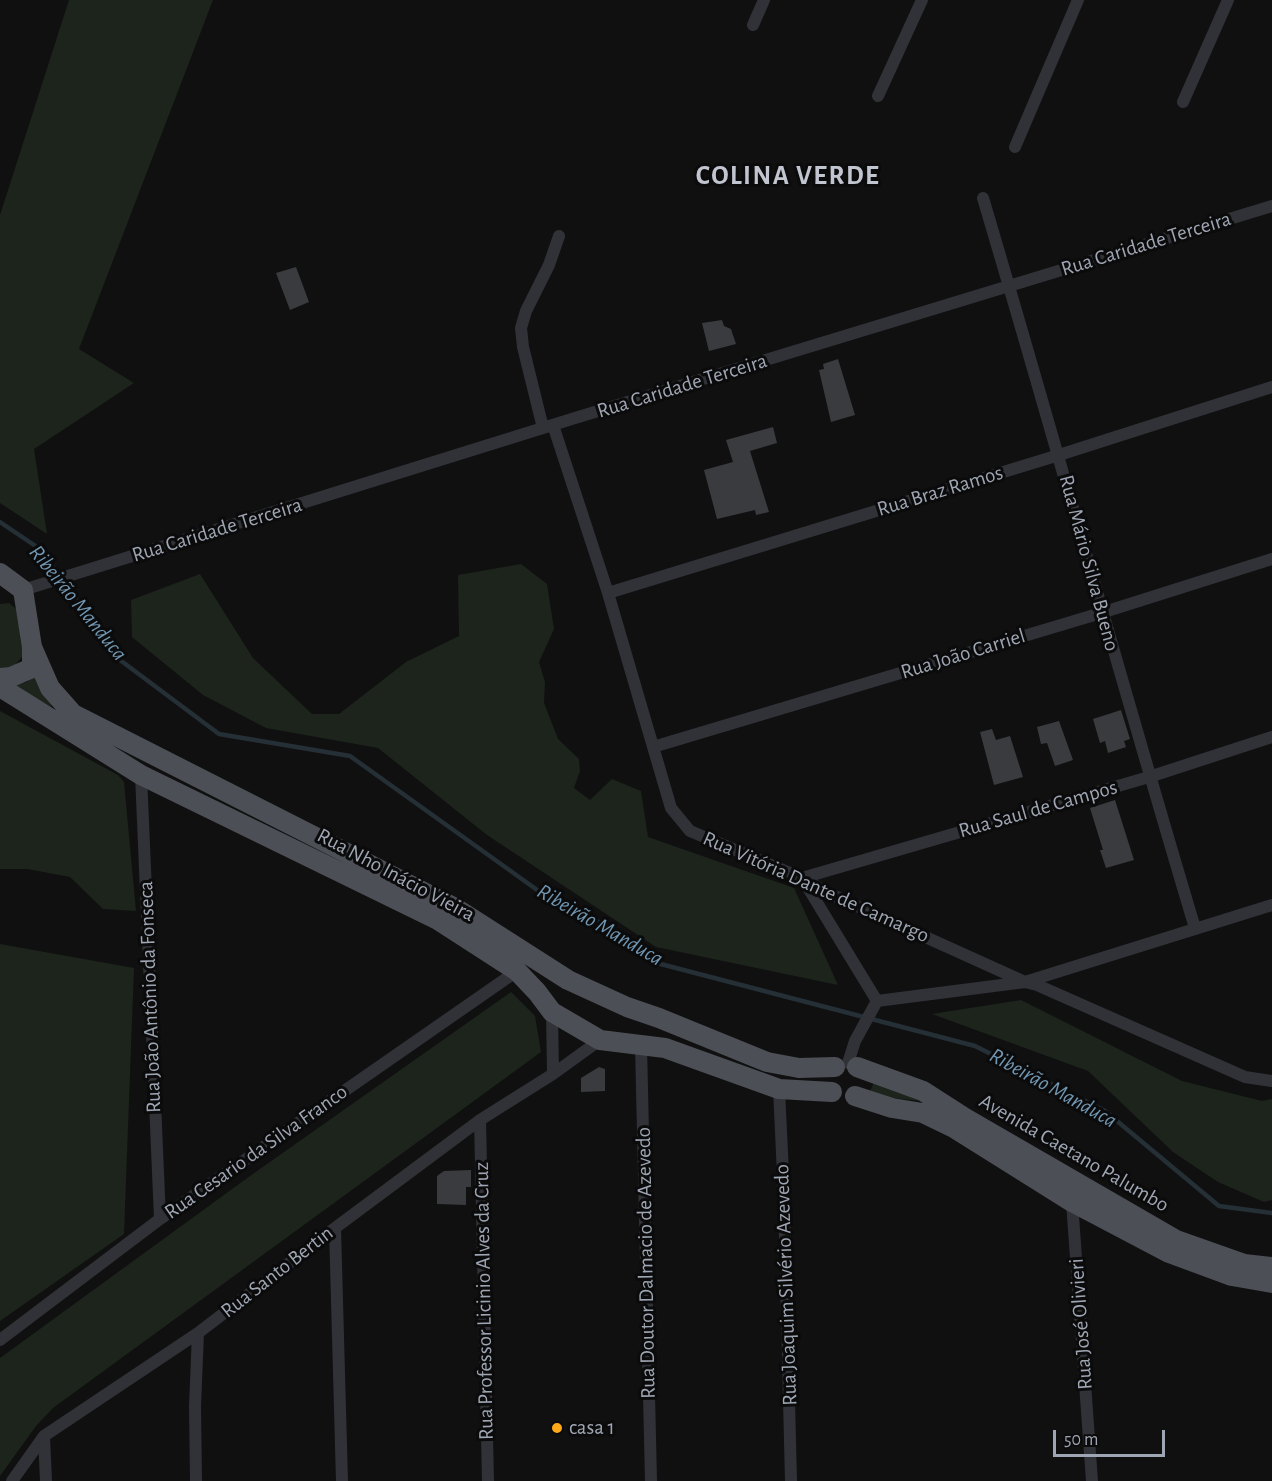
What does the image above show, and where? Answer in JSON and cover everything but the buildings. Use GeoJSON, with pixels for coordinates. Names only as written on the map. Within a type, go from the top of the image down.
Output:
{"type":"FeatureCollection","features":[{"type":"Feature","properties":{"kind":"main road"},"geometry":{"type":"LineString","coordinates":[[0,573],[23,590],[32,647],[32,668],[11,677],[0,678]]}},
{"type":"Feature","properties":{"kind":"main road"},"geometry":{"type":"LineString","coordinates":[[0,594],[23,590]]}},
{"type":"Feature","properties":{"kind":"main road"},"geometry":{"type":"LineString","coordinates":[[32,647],[50,688],[71,722]]}},
{"type":"Feature","properties":{"kind":"main road"},"geometry":{"type":"LineString","coordinates":[[0,687],[71,722]]}},
{"type":"Feature","properties":{"kind":"main road","name":"Rua Nho Inácio Vieira"},"geometry":{"type":"LineString","coordinates":[[71,722],[141,775],[438,920],[516,971],[537,992],[552,1012],[600,1040],[665,1048],[779,1089],[832,1092]]}},
{"type":"Feature","properties":{"kind":"main road","name":"Rua Nho Inácio Vieira"},"geometry":{"type":"LineString","coordinates":[[71,722],[457,909],[568,980],[627,1007],[767,1062],[798,1068],[847,1065]]}},
{"type":"Feature","properties":{"kind":"main road"},"geometry":{"type":"LineString","coordinates":[[552,1012],[552,1004],[557,994],[568,980]]}},
{"type":"Feature","properties":{"kind":"main road"},"geometry":{"type":"LineString","coordinates":[[847,1065],[862,1073],[864,1083],[855,1096],[841,1098],[832,1092],[828,1076],[847,1065]]}},
{"type":"Feature","properties":{"kind":"main road","name":"Avenida Caetano Palumbo"},"geometry":{"type":"LineString","coordinates":[[847,1065],[923,1091],[965,1118],[1176,1240],[1244,1264],[1272,1267]]}},
{"type":"Feature","properties":{"kind":"main road","name":"Avenida Caetano Palumbo"},"geometry":{"type":"LineString","coordinates":[[855,1096],[892,1108],[923,1113],[954,1128],[1072,1202],[1167,1252],[1232,1276],[1272,1283]]}},
{"type":"Feature","properties":{"kind":"street"},"geometry":{"type":"LineString","coordinates":[[753,25],[764,0]]}},
{"type":"Feature","properties":{"kind":"street"},"geometry":{"type":"LineString","coordinates":[[878,96],[922,0]]}},
{"type":"Feature","properties":{"kind":"street"},"geometry":{"type":"LineString","coordinates":[[1015,147],[1078,0]]}},
{"type":"Feature","properties":{"kind":"street"},"geometry":{"type":"LineString","coordinates":[[1183,102],[1228,0]]}},
{"type":"Feature","properties":{"kind":"street","name":"Rua Mário Silva Bueno"},"geometry":{"type":"LineString","coordinates":[[982,198],[1059,455],[1101,613],[1195,928]]}},
{"type":"Feature","properties":{"kind":"street","name":"Rua Caridade Terceira"},"geometry":{"type":"LineString","coordinates":[[23,590],[1272,206]]}},
{"type":"Feature","properties":{"kind":"street","name":"Rua Vitória Dante de Camargo"},"geometry":{"type":"LineString","coordinates":[[559,236],[549,265],[526,311],[521,328],[523,347],[548,427],[608,592],[671,808],[690,831],[802,878],[828,893],[1025,982],[1037,985],[1245,1077],[1272,1081]]}},
{"type":"Feature","properties":{"kind":"street","name":"Rua Braz Ramos"},"geometry":{"type":"LineString","coordinates":[[608,592],[1059,455],[1272,387]]}},
{"type":"Feature","properties":{"kind":"street","name":"Rua João Carriel"},"geometry":{"type":"LineString","coordinates":[[653,747],[1101,613],[1272,559]]}},
{"type":"Feature","properties":{"kind":"street","name":"Rua Saul de Campos"},"geometry":{"type":"LineString","coordinates":[[802,878],[1149,777],[1272,737]]}},
{"type":"Feature","properties":{"kind":"street","name":"Rua João Antônio da Fonseca"},"geometry":{"type":"LineString","coordinates":[[141,775],[160,1219]]}},
{"type":"Feature","properties":{"kind":"street"},"geometry":{"type":"LineString","coordinates":[[802,878],[875,1006]]}},
{"type":"Feature","properties":{"kind":"street"},"geometry":{"type":"LineString","coordinates":[[875,1006],[1025,982],[1272,905]]}},
{"type":"Feature","properties":{"kind":"street","name":"Rua Cesario da Silva Franco"},"geometry":{"type":"LineString","coordinates":[[0,1340],[160,1219],[516,971]]}},
{"type":"Feature","properties":{"kind":"street"},"geometry":{"type":"LineString","coordinates":[[847,1065],[855,1041],[875,1006]]}},
{"type":"Feature","properties":{"kind":"street"},"geometry":{"type":"LineString","coordinates":[[552,1012],[553,1074]]}},
{"type":"Feature","properties":{"kind":"street","name":"Rua Santo Bertin"},"geometry":{"type":"LineString","coordinates":[[12,1481],[44,1436],[198,1334],[480,1120],[553,1074],[600,1040]]}},
{"type":"Feature","properties":{"kind":"street","name":"Rua Doutor Dalmacio de Azevedo"},"geometry":{"type":"LineString","coordinates":[[641,1045],[651,1481]]}},
{"type":"Feature","properties":{"kind":"street","name":"Rua Joaquim Silvério Azevedo"},"geometry":{"type":"LineString","coordinates":[[779,1089],[791,1481]]}},
{"type":"Feature","properties":{"kind":"street","name":"Rua Professor Licinio Alves da Cruz"},"geometry":{"type":"LineString","coordinates":[[480,1120],[488,1481]]}},
{"type":"Feature","properties":{"kind":"street","name":"Rua José Olivieri"},"geometry":{"type":"LineString","coordinates":[[1072,1202],[1092,1481]]}},
{"type":"Feature","properties":{"kind":"street"},"geometry":{"type":"LineString","coordinates":[[335,1228],[342,1481]]}},
{"type":"Feature","properties":{"kind":"street"},"geometry":{"type":"LineString","coordinates":[[196,1481],[195,1406],[198,1334]]}},
{"type":"Feature","properties":{"kind":"street"},"geometry":{"type":"LineString","coordinates":[[44,1436],[46,1481]]}},
{"type":"Feature","properties":{"kind":"shaded area"},"geometry":{"type":"Polygon","coordinates":[[[69,0],[213,0],[79,349],[134,383],[34,449],[47,534],[0,503],[0,215],[69,0]]]}},
{"type":"Feature","properties":{"kind":"shaded area"},"geometry":{"type":"Polygon","coordinates":[[[521,564],[547,584],[554,629],[539,662],[545,682],[544,703],[558,739],[579,759],[580,771],[574,788],[590,800],[612,779],[641,791],[648,837],[794,888],[838,985],[656,947],[487,835],[378,748],[266,728],[203,695],[132,637],[131,600],[200,574],[253,658],[312,714],[339,714],[406,662],[459,636],[458,575],[521,564]]]}},
{"type":"Feature","properties":{"kind":"shaded area"},"geometry":{"type":"Polygon","coordinates":[[[9,603],[16,609],[26,650],[16,664],[0,671],[0,604],[9,603]]]}},
{"type":"Feature","properties":{"kind":"shaded area"},"geometry":{"type":"Polygon","coordinates":[[[34,675],[52,707],[12,686],[27,682],[34,675]]]}},
{"type":"Feature","properties":{"kind":"shaded area"},"geometry":{"type":"Polygon","coordinates":[[[0,711],[118,775],[124,782],[136,911],[103,909],[70,877],[27,869],[0,869],[0,711]]]}},
{"type":"Feature","properties":{"kind":"shaded area"},"geometry":{"type":"Polygon","coordinates":[[[0,944],[134,968],[124,1234],[0,1321],[0,944]]]}},
{"type":"Feature","properties":{"kind":"shaded area"},"geometry":{"type":"Polygon","coordinates":[[[511,992],[535,1016],[541,1052],[53,1408],[36,1426],[0,1476],[0,1358],[250,1176],[511,992]]]}},
{"type":"Feature","properties":{"kind":"shaded area"},"geometry":{"type":"Polygon","coordinates":[[[1021,1000],[1182,1081],[1262,1101],[1272,1099],[1272,1200],[1264,1202],[1218,1182],[1173,1152],[1088,1071],[932,1014],[1021,1000]]]}},
{"type":"Feature","properties":{"kind":"shaded area"},"geometry":{"type":"Polygon","coordinates":[[[873,1079],[932,1106],[920,1101],[868,1095],[873,1079]]]}},
{"type":"Feature","properties":{"kind":"waterway","name":"Ribeirão Manduca"},"geometry":{"type":"LineString","coordinates":[[0,522],[40,549],[120,660],[219,734],[350,756],[540,892],[582,910],[653,962],[975,1046],[1105,1111],[1219,1206],[1272,1213]]}},
{"type":"Feature","properties":{"kind":"place","name":"casa 1"},"geometry":{"type":"Point","coordinates":[557,1428]}},
{"type":"Feature","properties":{"kind":"district","name":"COLINA VERDE"},"geometry":{"type":"Point","coordinates":[788,176]}}]}
